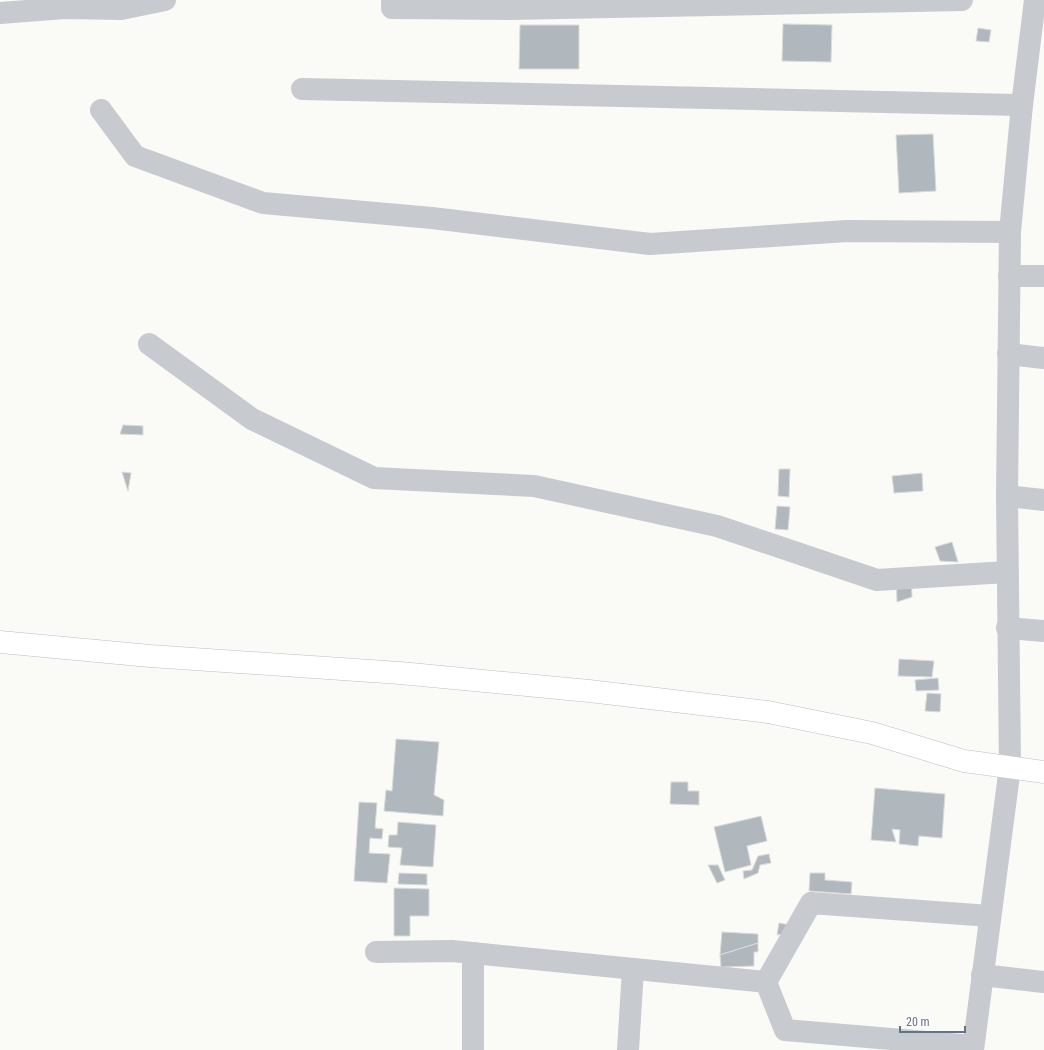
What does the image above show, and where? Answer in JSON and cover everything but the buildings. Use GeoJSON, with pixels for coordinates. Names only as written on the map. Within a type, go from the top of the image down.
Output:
{"type":"FeatureCollection","features":[{"type":"Feature","properties":{"kind":"main road"},"geometry":{"type":"LineString","coordinates":[[0,642],[150,656],[408,674],[589,691],[768,712],[872,733],[964,761],[1044,772]]}},
{"type":"Feature","properties":{"kind":"street"},"geometry":{"type":"LineString","coordinates":[[0,13],[165,0]]}},
{"type":"Feature","properties":{"kind":"street"},"geometry":{"type":"LineString","coordinates":[[387,0],[392,8],[510,5],[962,0]]}},
{"type":"Feature","properties":{"kind":"street"},"geometry":{"type":"LineString","coordinates":[[766,982],[785,1030],[973,1048],[1010,767],[1007,628],[1007,496],[1010,232],[1022,105],[1035,0]]}},
{"type":"Feature","properties":{"kind":"street"},"geometry":{"type":"LineString","coordinates":[[302,89],[1022,105]]}},
{"type":"Feature","properties":{"kind":"street"},"geometry":{"type":"LineString","coordinates":[[101,110],[135,156],[263,203],[432,218],[650,244],[847,231],[1010,232]]}},
{"type":"Feature","properties":{"kind":"street"},"geometry":{"type":"LineString","coordinates":[[1009,276],[1044,276]]}},
{"type":"Feature","properties":{"kind":"street"},"geometry":{"type":"LineString","coordinates":[[149,344],[252,419],[374,478],[534,486],[717,526],[877,580],[1007,572]]}},
{"type":"Feature","properties":{"kind":"street"},"geometry":{"type":"LineString","coordinates":[[1008,354],[1044,358]]}},
{"type":"Feature","properties":{"kind":"street"},"geometry":{"type":"LineString","coordinates":[[1007,496],[1044,500]]}},
{"type":"Feature","properties":{"kind":"street"},"geometry":{"type":"LineString","coordinates":[[1007,628],[1044,631]]}},
{"type":"Feature","properties":{"kind":"street"},"geometry":{"type":"LineString","coordinates":[[766,982],[811,902],[990,916]]}},
{"type":"Feature","properties":{"kind":"street"},"geometry":{"type":"LineString","coordinates":[[376,952],[452,951],[766,982]]}},
{"type":"Feature","properties":{"kind":"street"},"geometry":{"type":"LineString","coordinates":[[473,953],[473,1050]]}},
{"type":"Feature","properties":{"kind":"street"},"geometry":{"type":"LineString","coordinates":[[628,1050],[633,969]]}},
{"type":"Feature","properties":{"kind":"street"},"geometry":{"type":"LineString","coordinates":[[982,975],[1044,982]]}}]}
